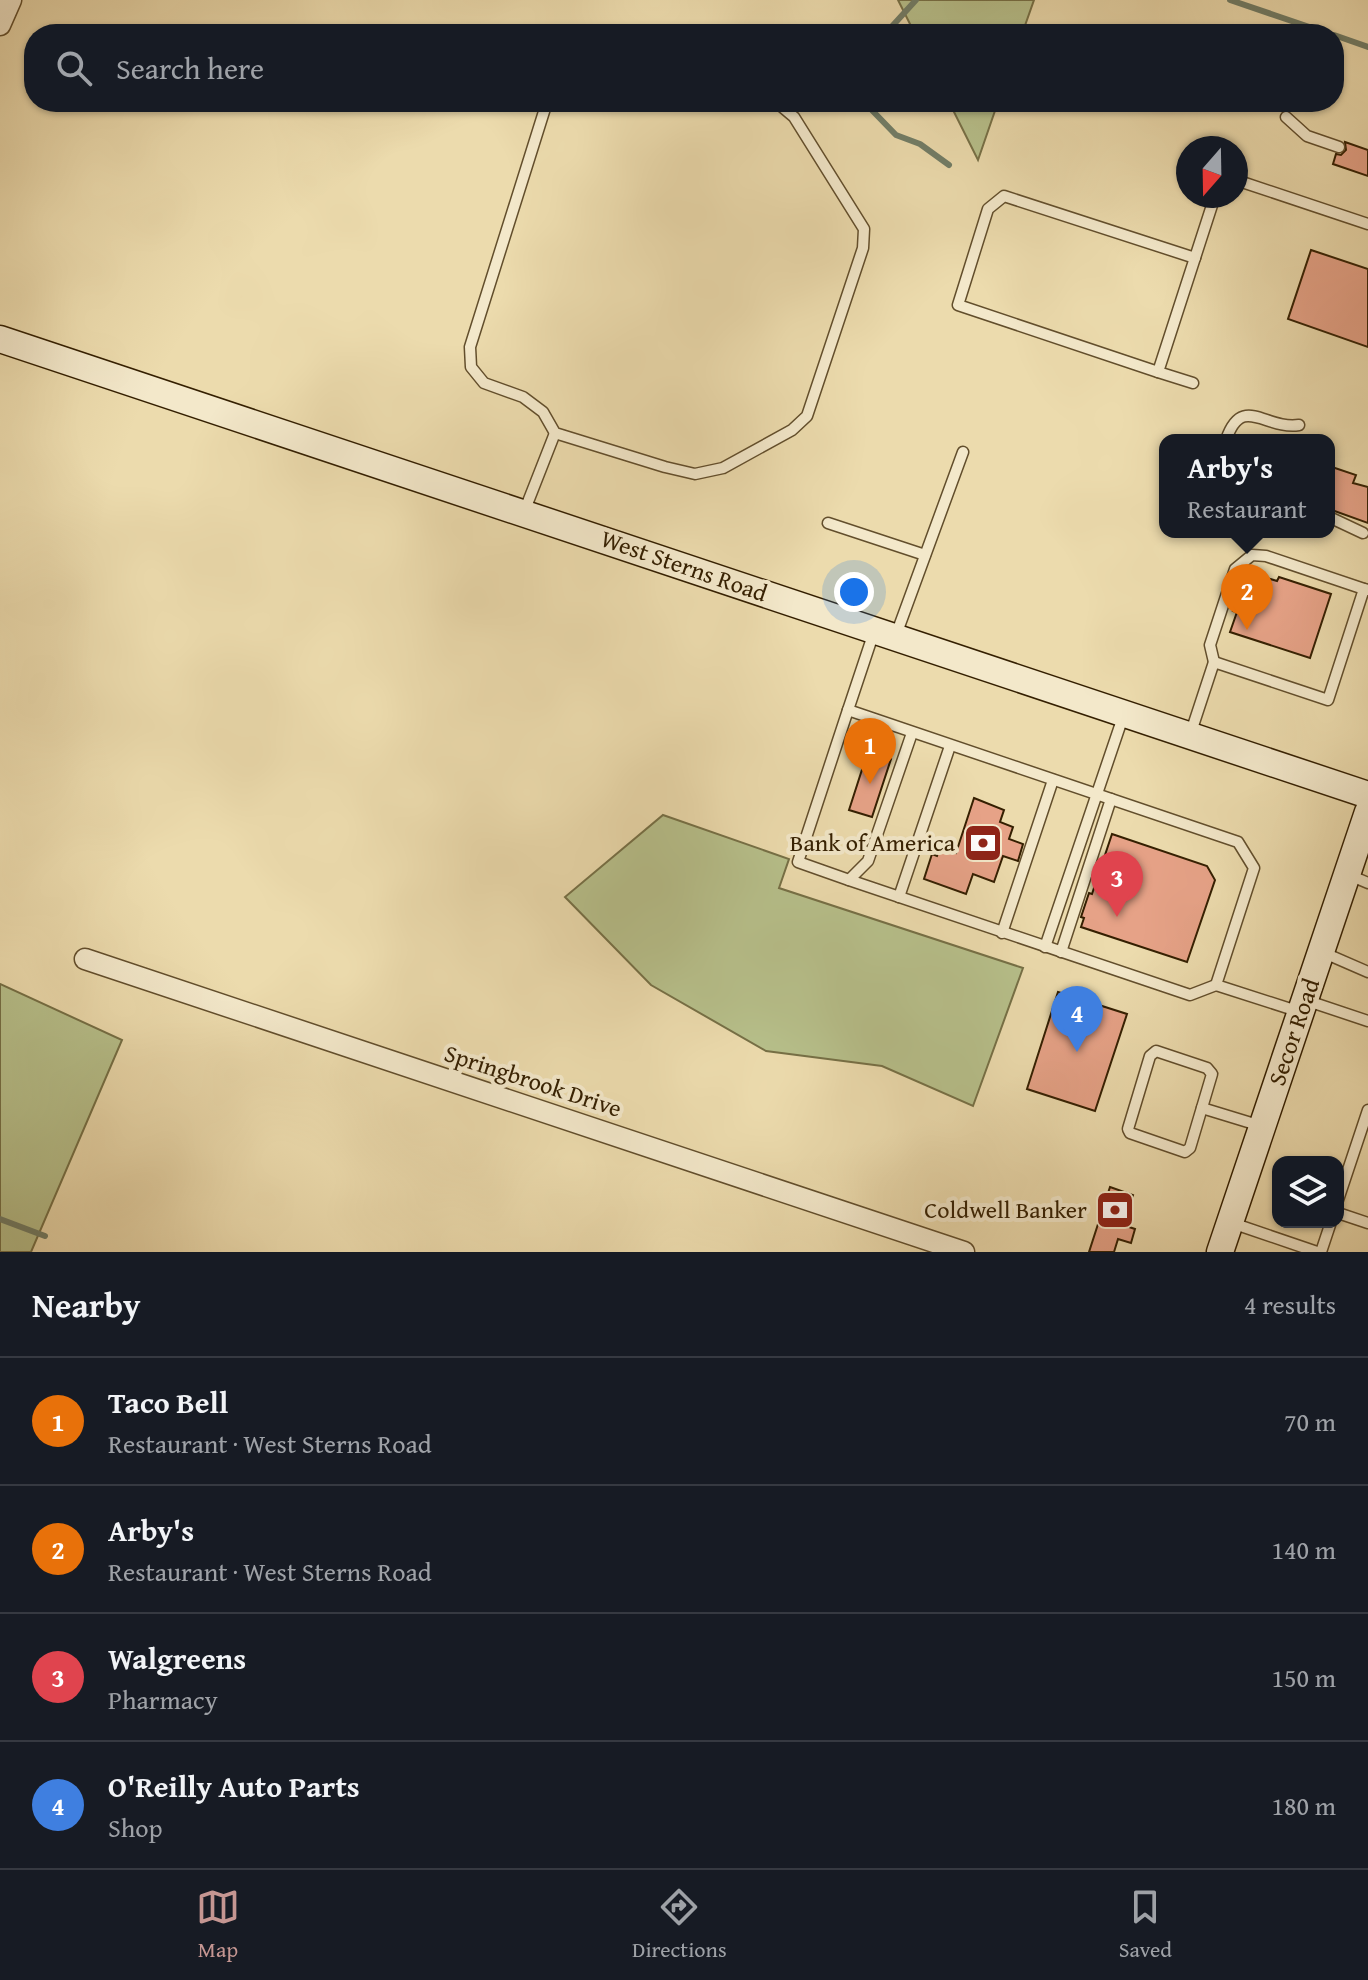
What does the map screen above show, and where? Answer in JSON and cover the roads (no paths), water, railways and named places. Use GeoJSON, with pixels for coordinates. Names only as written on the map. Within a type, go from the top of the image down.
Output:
{"type":"FeatureCollection","features":[{"type":"Feature","properties":{"kind":"main road","name":"West Sterns Road"},"geometry":{"type":"LineString","coordinates":[[0,339],[1368,795]]}},
{"type":"Feature","properties":{"kind":"main road","name":"Secor Road"},"geometry":{"type":"LineString","coordinates":[[1220,1252],[1321,952],[1358,879],[1368,812]]}},
{"type":"Feature","properties":{"kind":"street"},"geometry":{"type":"LineString","coordinates":[[0,25],[11,0]]}},
{"type":"Feature","properties":{"kind":"street","name":"Springbrook Drive"},"geometry":{"type":"LineString","coordinates":[[85,959],[964,1252]]}},
{"type":"Feature","properties":{"kind":"lane"},"geometry":{"type":"LineString","coordinates":[[544,112],[470,347],[471,367],[484,383],[523,397],[543,412],[555,433],[695,474],[723,468],[792,430],[807,416],[863,248],[864,229],[788,112]]}},
{"type":"Feature","properties":{"kind":"lane"},"geometry":{"type":"LineString","coordinates":[[1286,117],[1307,136],[1339,147]]}},
{"type":"Feature","properties":{"kind":"lane"},"geometry":{"type":"LineString","coordinates":[[1248,184],[1368,224]]}},
{"type":"Feature","properties":{"kind":"lane"},"geometry":{"type":"LineString","coordinates":[[1193,383],[958,305],[988,209],[1004,196],[1195,258]]}},
{"type":"Feature","properties":{"kind":"lane"},"geometry":{"type":"LineString","coordinates":[[1158,372],[1211,208]]}},
{"type":"Feature","properties":{"kind":"lane"},"geometry":{"type":"LineString","coordinates":[[1228,434],[1234,420],[1244,415],[1285,427],[1299,425]]}},
{"type":"Feature","properties":{"kind":"lane"},"geometry":{"type":"LineString","coordinates":[[524,512],[555,433]]}},
{"type":"Feature","properties":{"kind":"lane"},"geometry":{"type":"LineString","coordinates":[[963,452],[925,555],[848,710],[798,862],[1190,995],[1216,985],[1368,1021]]}},
{"type":"Feature","properties":{"kind":"lane"},"geometry":{"type":"LineString","coordinates":[[1335,520],[1363,533]]}},
{"type":"Feature","properties":{"kind":"lane"},"geometry":{"type":"LineString","coordinates":[[828,523],[925,555]]}},
{"type":"Feature","properties":{"kind":"lane"},"geometry":{"type":"LineString","coordinates":[[1190,735],[1214,662],[1210,645],[1235,569],[1252,555],[1266,556],[1366,590],[1328,700],[1214,662]]}},
{"type":"Feature","properties":{"kind":"lane"},"geometry":{"type":"LineString","coordinates":[[848,710],[1238,842],[1254,868],[1216,985]]}},
{"type":"Feature","properties":{"kind":"lane"},"geometry":{"type":"LineString","coordinates":[[1045,947],[1125,713]]}},
{"type":"Feature","properties":{"kind":"lane"},"geometry":{"type":"LineString","coordinates":[[849,880],[868,861],[912,733]]}},
{"type":"Feature","properties":{"kind":"lane"},"geometry":{"type":"LineString","coordinates":[[899,897],[950,746]]}},
{"type":"Feature","properties":{"kind":"lane"},"geometry":{"type":"LineString","coordinates":[[1002,933],[1053,780]]}},
{"type":"Feature","properties":{"kind":"lane"},"geometry":{"type":"LineString","coordinates":[[1061,952],[1111,799]]}},
{"type":"Feature","properties":{"kind":"lane"},"geometry":{"type":"LineString","coordinates":[[1321,952],[1368,972]]}},
{"type":"Feature","properties":{"kind":"lane"},"geometry":{"type":"LineString","coordinates":[[1156,1051],[1207,1068],[1212,1074],[1202,1108],[1190,1148],[1185,1152],[1130,1133],[1128,1129],[1150,1056],[1156,1051]]}},
{"type":"Feature","properties":{"kind":"lane"},"geometry":{"type":"LineString","coordinates":[[1202,1108],[1262,1127]]}},
{"type":"Feature","properties":{"kind":"lane"},"geometry":{"type":"LineString","coordinates":[[1344,1182],[1368,1110]]}},
{"type":"Feature","properties":{"kind":"lane"},"geometry":{"type":"LineString","coordinates":[[1344,1215],[1368,1223]]}},
{"type":"Feature","properties":{"kind":"lane"},"geometry":{"type":"LineString","coordinates":[[1230,1222],[1319,1252],[1329,1228]]}},
{"type":"Feature","properties":{"kind":"waterway"},"geometry":{"type":"LineString","coordinates":[[894,24],[916,0]]}},
{"type":"Feature","properties":{"kind":"waterway"},"geometry":{"type":"LineString","coordinates":[[1230,0],[1301,24]]}},
{"type":"Feature","properties":{"kind":"waterway"},"geometry":{"type":"LineString","coordinates":[[1344,39],[1368,47]]}},
{"type":"Feature","properties":{"kind":"waterway"},"geometry":{"type":"LineString","coordinates":[[874,112],[896,135],[920,144],[949,165]]}},
{"type":"Feature","properties":{"kind":"waterway"},"geometry":{"type":"LineString","coordinates":[[0,1219],[45,1236]]}},
{"type":"Feature","properties":{"kind":"place","name":"Arby's"},"geometry":{"type":"Point","coordinates":[1247,630]}},
{"type":"Feature","properties":{"kind":"place","name":"Taco Bell"},"geometry":{"type":"Point","coordinates":[870,784]}},
{"type":"Feature","properties":{"kind":"place","name":"Bank of America"},"geometry":{"type":"Point","coordinates":[983,843]}},
{"type":"Feature","properties":{"kind":"place","name":"Walgreens"},"geometry":{"type":"Point","coordinates":[1117,917]}},
{"type":"Feature","properties":{"kind":"place","name":"O'Reilly Auto Parts"},"geometry":{"type":"Point","coordinates":[1077,1052]}},
{"type":"Feature","properties":{"kind":"place","name":"Coldwell Banker"},"geometry":{"type":"Point","coordinates":[1115,1210]}}]}
